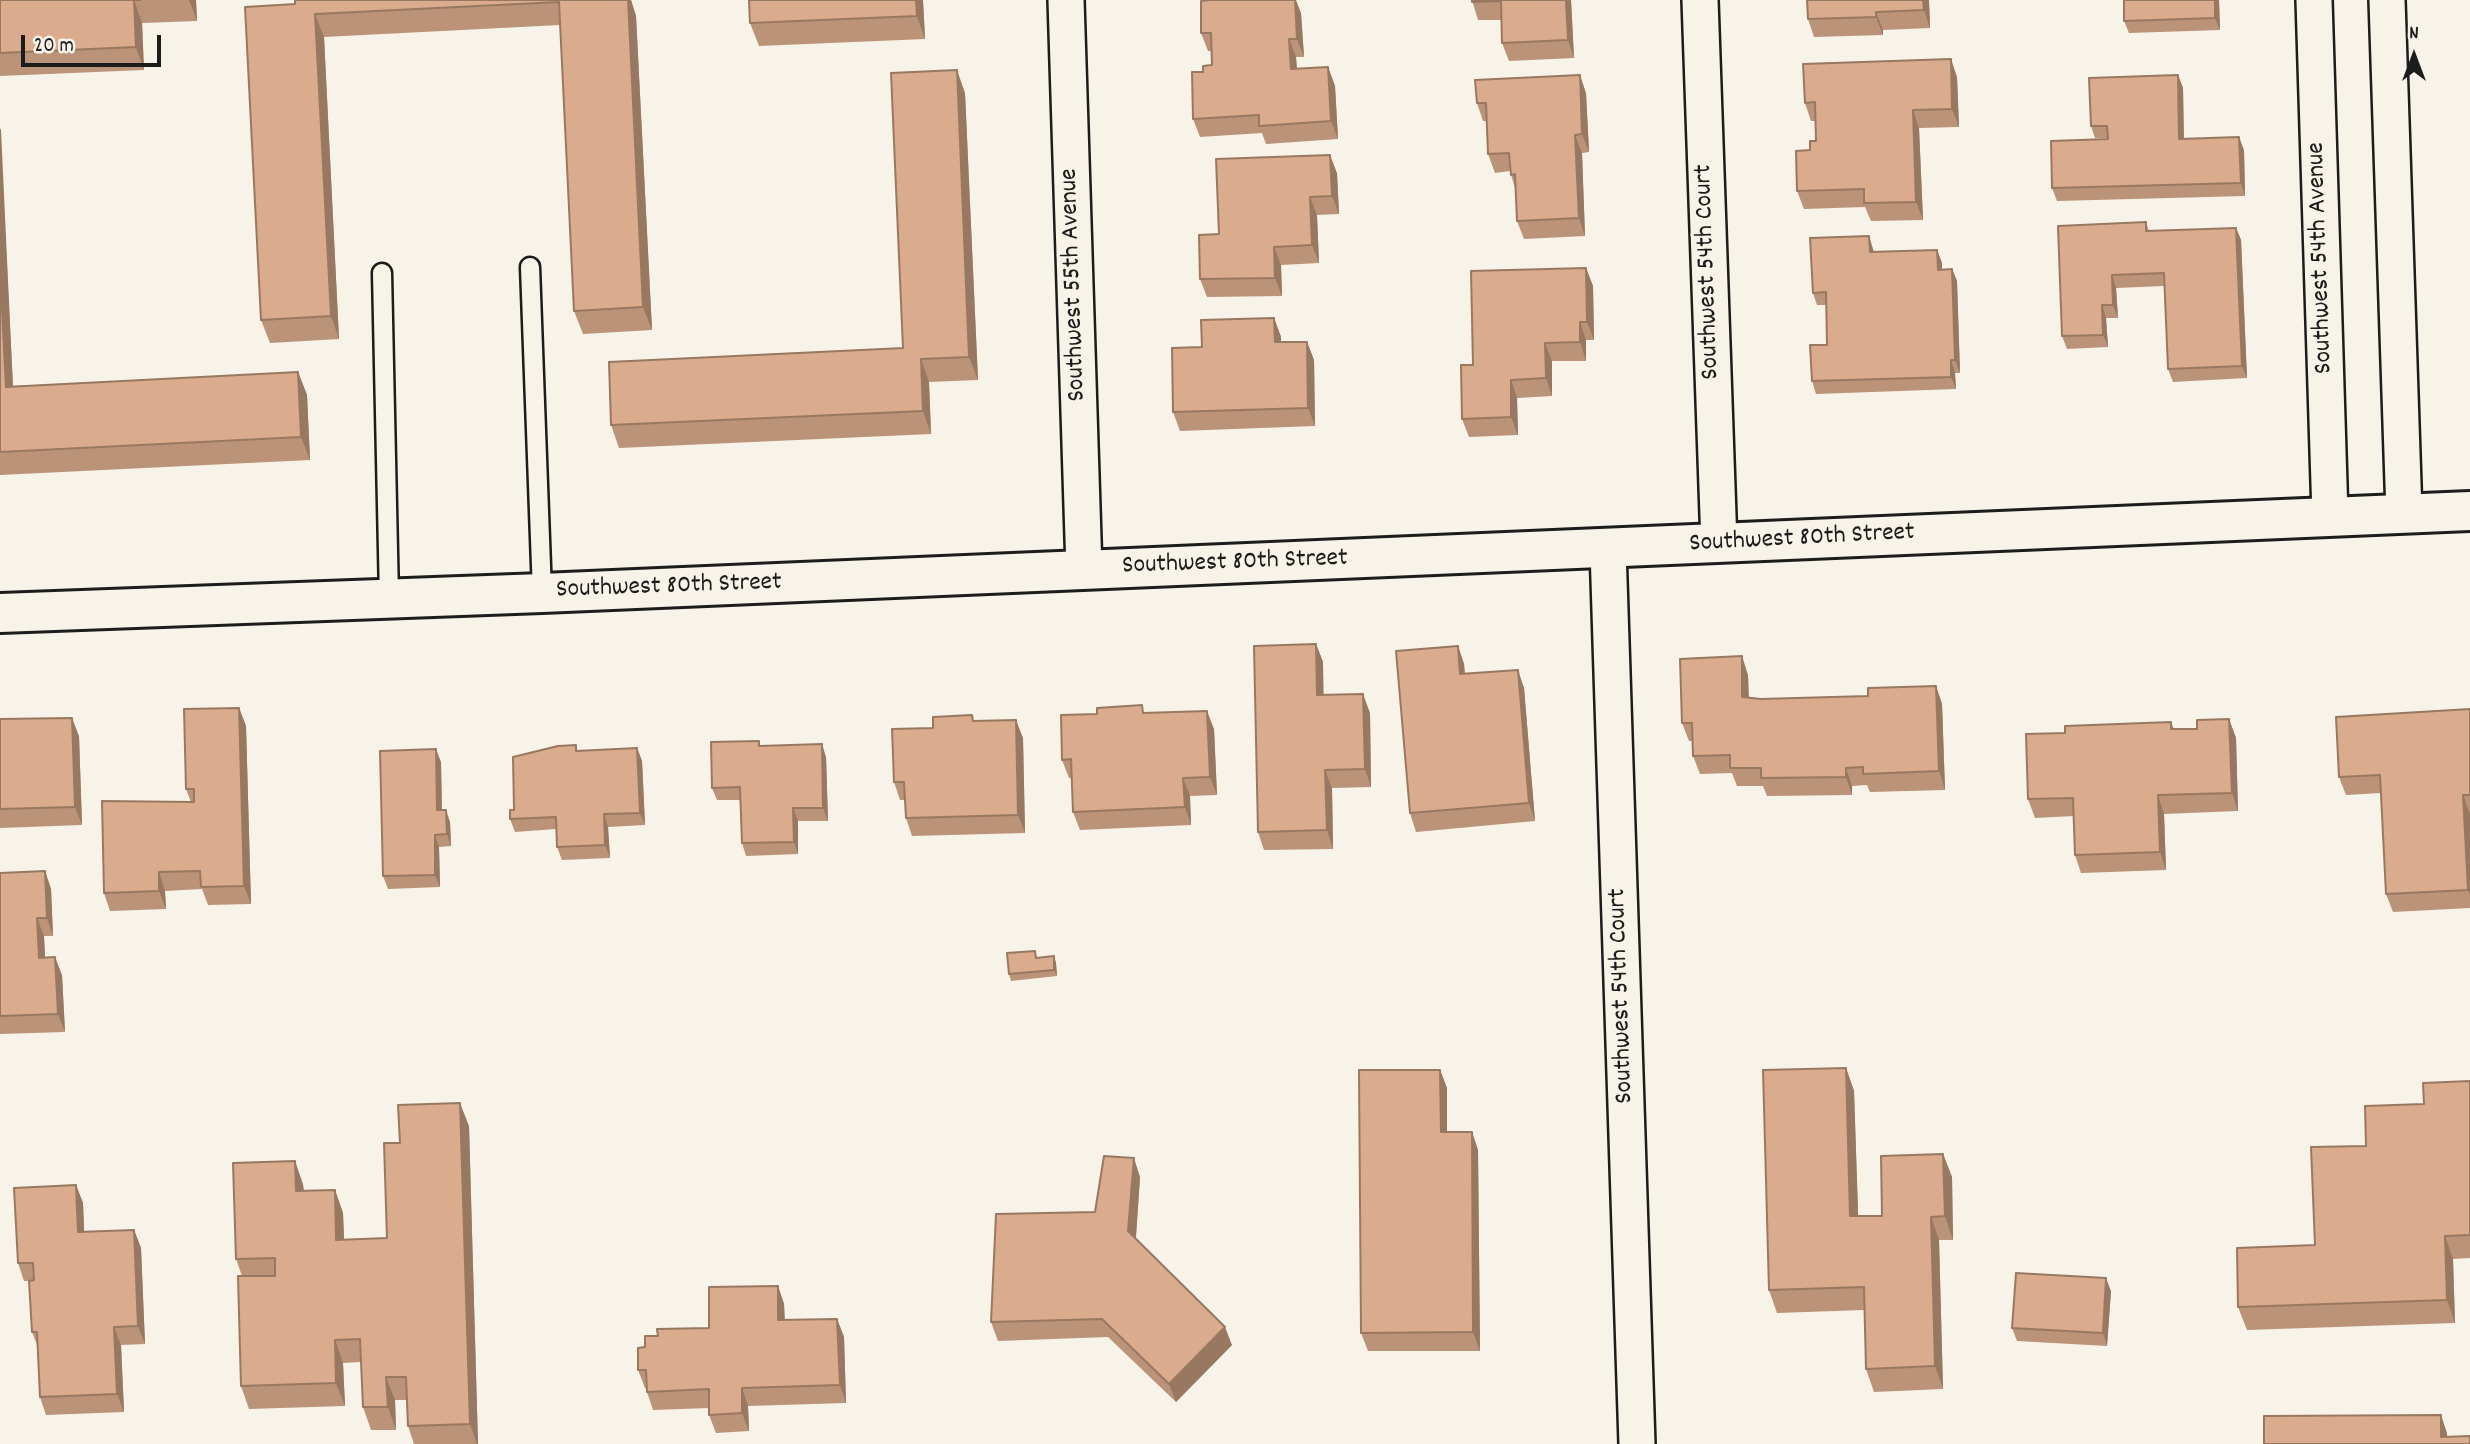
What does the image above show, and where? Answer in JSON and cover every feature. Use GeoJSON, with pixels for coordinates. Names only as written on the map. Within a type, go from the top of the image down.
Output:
{"type":"FeatureCollection","features":[{"type":"Feature","properties":{"kind":"street","name":"Southwest 55th Avenue"},"geometry":{"type":"LineString","coordinates":[[1066,0],[1084,570]]}},
{"type":"Feature","properties":{"kind":"street","name":"Southwest 54th Court"},"geometry":{"type":"LineString","coordinates":[[1700,0],[1718,544]]}},
{"type":"Feature","properties":{"kind":"street","name":"Southwest 54th Avenue"},"geometry":{"type":"LineString","coordinates":[[2315,0],[2330,516]]}},
{"type":"Feature","properties":{"kind":"street"},"geometry":{"type":"LineString","coordinates":[[2387,0],[2404,514]]}},
{"type":"Feature","properties":{"kind":"street","name":"Southwest 80th Street"},"geometry":{"type":"LineString","coordinates":[[0,613],[1608,549],[2470,511]]}},
{"type":"Feature","properties":{"kind":"street","name":"Southwest 54th Court"},"geometry":{"type":"LineString","coordinates":[[1608,549],[1637,1444]]}},
{"type":"Feature","properties":{"kind":"lane"},"geometry":{"type":"LineString","coordinates":[[530,267],[542,593]]}},
{"type":"Feature","properties":{"kind":"lane"},"geometry":{"type":"LineString","coordinates":[[382,273],[389,598]]}},
{"type":"Feature","properties":{"kind":"building"},"geometry":{"type":"Polygon","coordinates":[[[0,0],[134,0],[136,47],[0,53],[0,0]]]}},
{"type":"Feature","properties":{"kind":"building"},"geometry":{"type":"Polygon","coordinates":[[[295,0],[628,0],[643,307],[574,311],[559,2],[315,14],[331,316],[261,320],[245,7],[295,4],[295,0]]]}},
{"type":"Feature","properties":{"kind":"building"},"geometry":{"type":"Polygon","coordinates":[[[749,0],[916,0],[917,16],[750,23],[749,0]]]}},
{"type":"Feature","properties":{"kind":"building"},"geometry":{"type":"Polygon","coordinates":[[[1295,0],[1297,39],[1289,39],[1291,69],[1328,67],[1331,121],[1259,126],[1259,115],[1193,119],[1192,72],[1203,72],[1203,66],[1212,65],[1211,33],[1201,33],[1201,1],[1295,0]]]}},
{"type":"Feature","properties":{"kind":"building"},"geometry":{"type":"Polygon","coordinates":[[[1472,0],[1566,0],[1568,40],[1502,43],[1501,1],[1472,0]]]}},
{"type":"Feature","properties":{"kind":"building"},"geometry":{"type":"Polygon","coordinates":[[[1807,0],[1923,0],[1924,10],[1876,12],[1876,17],[1808,19],[1807,0]]]}},
{"type":"Feature","properties":{"kind":"building"},"geometry":{"type":"Polygon","coordinates":[[[2124,0],[2215,0],[2215,18],[2124,21],[2124,0]]]}},
{"type":"Feature","properties":{"kind":"building"},"geometry":{"type":"Polygon","coordinates":[[[1951,59],[1952,109],[1913,110],[1916,202],[1864,203],[1864,189],[1797,191],[1796,151],[1810,150],[1810,141],[1816,141],[1815,102],[1805,103],[1803,64],[1951,59]]]}},
{"type":"Feature","properties":{"kind":"building"},"geometry":{"type":"Polygon","coordinates":[[[957,70],[969,357],[921,359],[923,411],[611,425],[609,362],[903,348],[891,73],[957,70]]]}},
{"type":"Feature","properties":{"kind":"building"},"geometry":{"type":"Polygon","coordinates":[[[1580,75],[1582,134],[1575,135],[1579,218],[1517,221],[1515,174],[1511,175],[1509,153],[1488,154],[1486,103],[1477,103],[1475,80],[1580,75]]]}},
{"type":"Feature","properties":{"kind":"building"},"geometry":{"type":"Polygon","coordinates":[[[2178,75],[2179,139],[2239,137],[2241,183],[2052,188],[2051,141],[2108,139],[2107,126],[2091,126],[2089,78],[2178,75]]]}},
{"type":"Feature","properties":{"kind":"building"},"geometry":{"type":"Polygon","coordinates":[[[1330,155],[1332,196],[1310,197],[1312,245],[1274,247],[1275,278],[1200,279],[1199,235],[1219,234],[1216,159],[1330,155]]]}},
{"type":"Feature","properties":{"kind":"building"},"geometry":{"type":"Polygon","coordinates":[[[2146,222],[2146,231],[2236,228],[2242,366],[2168,369],[2164,273],[2112,275],[2113,305],[2102,305],[2103,335],[2062,336],[2058,226],[2146,222]]]}},
{"type":"Feature","properties":{"kind":"building"},"geometry":{"type":"Polygon","coordinates":[[[1869,236],[1870,252],[1937,250],[1938,270],[1952,269],[1955,360],[1951,360],[1951,377],[1812,381],[1810,345],[1827,345],[1826,292],[1813,293],[1810,238],[1869,236]]]}},
{"type":"Feature","properties":{"kind":"building"},"geometry":{"type":"Polygon","coordinates":[[[1586,268],[1587,322],[1580,322],[1580,342],[1545,343],[1546,378],[1511,380],[1511,417],[1462,419],[1461,365],[1473,365],[1471,271],[1586,268]]]}},
{"type":"Feature","properties":{"kind":"building"},"geometry":{"type":"Polygon","coordinates":[[[0,270],[6,387],[298,372],[301,437],[0,452],[0,270]]]}},
{"type":"Feature","properties":{"kind":"building"},"geometry":{"type":"Polygon","coordinates":[[[1274,318],[1275,342],[1307,342],[1308,408],[1173,412],[1172,348],[1202,347],[1201,320],[1274,318]]]}},
{"type":"Feature","properties":{"kind":"building"},"geometry":{"type":"Polygon","coordinates":[[[1316,644],[1317,695],[1363,694],[1365,769],[1325,770],[1327,830],[1258,832],[1254,646],[1316,644]]]}},
{"type":"Feature","properties":{"kind":"building"},"geometry":{"type":"Polygon","coordinates":[[[1458,646],[1460,674],[1518,670],[1529,803],[1410,813],[1396,651],[1458,646]]]}},
{"type":"Feature","properties":{"kind":"building"},"geometry":{"type":"Polygon","coordinates":[[[1742,656],[1742,697],[1761,699],[1868,696],[1868,688],[1936,686],[1939,771],[1863,774],[1863,767],[1846,768],[1846,777],[1761,778],[1761,768],[1730,768],[1730,755],[1693,756],[1692,723],[1682,723],[1680,659],[1742,656]]]}},
{"type":"Feature","properties":{"kind":"building"},"geometry":{"type":"Polygon","coordinates":[[[1142,705],[1143,713],[1207,711],[1210,777],[1183,778],[1185,807],[1073,812],[1071,759],[1062,760],[1061,715],[1097,714],[1097,708],[1142,705]]]}},
{"type":"Feature","properties":{"kind":"building"},"geometry":{"type":"Polygon","coordinates":[[[239,708],[244,886],[201,887],[200,871],[159,872],[159,891],[104,893],[102,801],[194,802],[194,789],[186,789],[184,709],[239,708]]]}},
{"type":"Feature","properties":{"kind":"building"},"geometry":{"type":"Polygon","coordinates":[[[2470,709],[2470,795],[2463,795],[2468,890],[2386,894],[2380,775],[2339,777],[2336,717],[2470,709]]]}},
{"type":"Feature","properties":{"kind":"building"},"geometry":{"type":"Polygon","coordinates":[[[972,715],[973,721],[1016,720],[1018,815],[906,818],[904,782],[894,782],[892,729],[933,728],[933,717],[972,715]]]}},
{"type":"Feature","properties":{"kind":"building"},"geometry":{"type":"Polygon","coordinates":[[[72,718],[75,807],[0,809],[0,719],[72,718]]]}},
{"type":"Feature","properties":{"kind":"building"},"geometry":{"type":"Polygon","coordinates":[[[2229,719],[2232,793],[2158,795],[2160,852],[2075,855],[2073,798],[2028,799],[2026,734],[2065,733],[2065,726],[2171,722],[2171,729],[2197,729],[2197,720],[2229,719]]]}},
{"type":"Feature","properties":{"kind":"building"},"geometry":{"type":"Polygon","coordinates":[[[759,741],[759,746],[822,744],[823,808],[793,808],[794,842],[742,843],[740,787],[712,788],[711,742],[759,741]]]}},
{"type":"Feature","properties":{"kind":"building"},"geometry":{"type":"Polygon","coordinates":[[[576,745],[576,751],[637,748],[640,813],[604,814],[605,845],[557,847],[556,817],[510,819],[510,810],[514,810],[513,757],[558,746],[576,745]]]}},
{"type":"Feature","properties":{"kind":"building"},"geometry":{"type":"Polygon","coordinates":[[[436,749],[437,810],[446,810],[447,834],[435,835],[435,875],[383,876],[380,751],[436,749]]]}},
{"type":"Feature","properties":{"kind":"building"},"geometry":{"type":"Polygon","coordinates":[[[45,871],[47,918],[37,918],[39,958],[55,957],[58,1014],[0,1016],[0,873],[45,871]]]}},
{"type":"Feature","properties":{"kind":"building"},"geometry":{"type":"Polygon","coordinates":[[[1035,951],[1036,958],[1054,956],[1054,970],[1009,974],[1007,953],[1035,951]]]}},
{"type":"Feature","properties":{"kind":"building"},"geometry":{"type":"Polygon","coordinates":[[[1846,1068],[1850,1216],[1882,1216],[1881,1156],[1943,1154],[1945,1216],[1931,1217],[1935,1366],[1866,1369],[1864,1287],[1769,1290],[1763,1070],[1846,1068]]]}},
{"type":"Feature","properties":{"kind":"building"},"geometry":{"type":"Polygon","coordinates":[[[1359,1070],[1440,1070],[1441,1132],[1472,1132],[1473,1332],[1361,1333],[1359,1070]]]}},
{"type":"Feature","properties":{"kind":"building"},"geometry":{"type":"Polygon","coordinates":[[[2470,1081],[2470,1235],[2445,1236],[2447,1300],[2238,1307],[2237,1248],[2315,1245],[2311,1147],[2366,1146],[2365,1106],[2424,1104],[2423,1083],[2470,1081]]]}},
{"type":"Feature","properties":{"kind":"building"},"geometry":{"type":"Polygon","coordinates":[[[460,1103],[470,1424],[408,1426],[406,1377],[386,1377],[388,1407],[363,1407],[360,1339],[335,1340],[336,1383],[241,1386],[238,1276],[275,1276],[275,1258],[236,1259],[233,1163],[295,1161],[296,1191],[335,1190],[336,1240],[387,1238],[384,1143],[400,1143],[398,1105],[460,1103]]]}},
{"type":"Feature","properties":{"kind":"building"},"geometry":{"type":"Polygon","coordinates":[[[1104,1156],[1134,1158],[1128,1231],[1225,1327],[1169,1384],[1102,1319],[991,1322],[996,1214],[1095,1212],[1104,1156]]]}},
{"type":"Feature","properties":{"kind":"building"},"geometry":{"type":"Polygon","coordinates":[[[76,1185],[78,1232],[134,1230],[138,1326],[114,1327],[117,1394],[40,1397],[37,1332],[32,1332],[29,1281],[34,1280],[33,1263],[18,1263],[14,1188],[76,1185]]]}},
{"type":"Feature","properties":{"kind":"building"},"geometry":{"type":"Polygon","coordinates":[[[2016,1273],[2106,1278],[2103,1333],[2012,1328],[2016,1273]]]}},
{"type":"Feature","properties":{"kind":"building"},"geometry":{"type":"Polygon","coordinates":[[[778,1286],[778,1320],[837,1319],[840,1385],[742,1388],[742,1413],[709,1415],[709,1389],[647,1392],[646,1370],[638,1370],[638,1348],[645,1347],[645,1336],[658,1336],[657,1329],[709,1328],[709,1287],[778,1286]]]}},
{"type":"Feature","properties":{"kind":"building"},"geometry":{"type":"Polygon","coordinates":[[[2441,1415],[2441,1437],[2470,1436],[2470,1444],[2264,1444],[2264,1416],[2441,1415]]]}}]}
